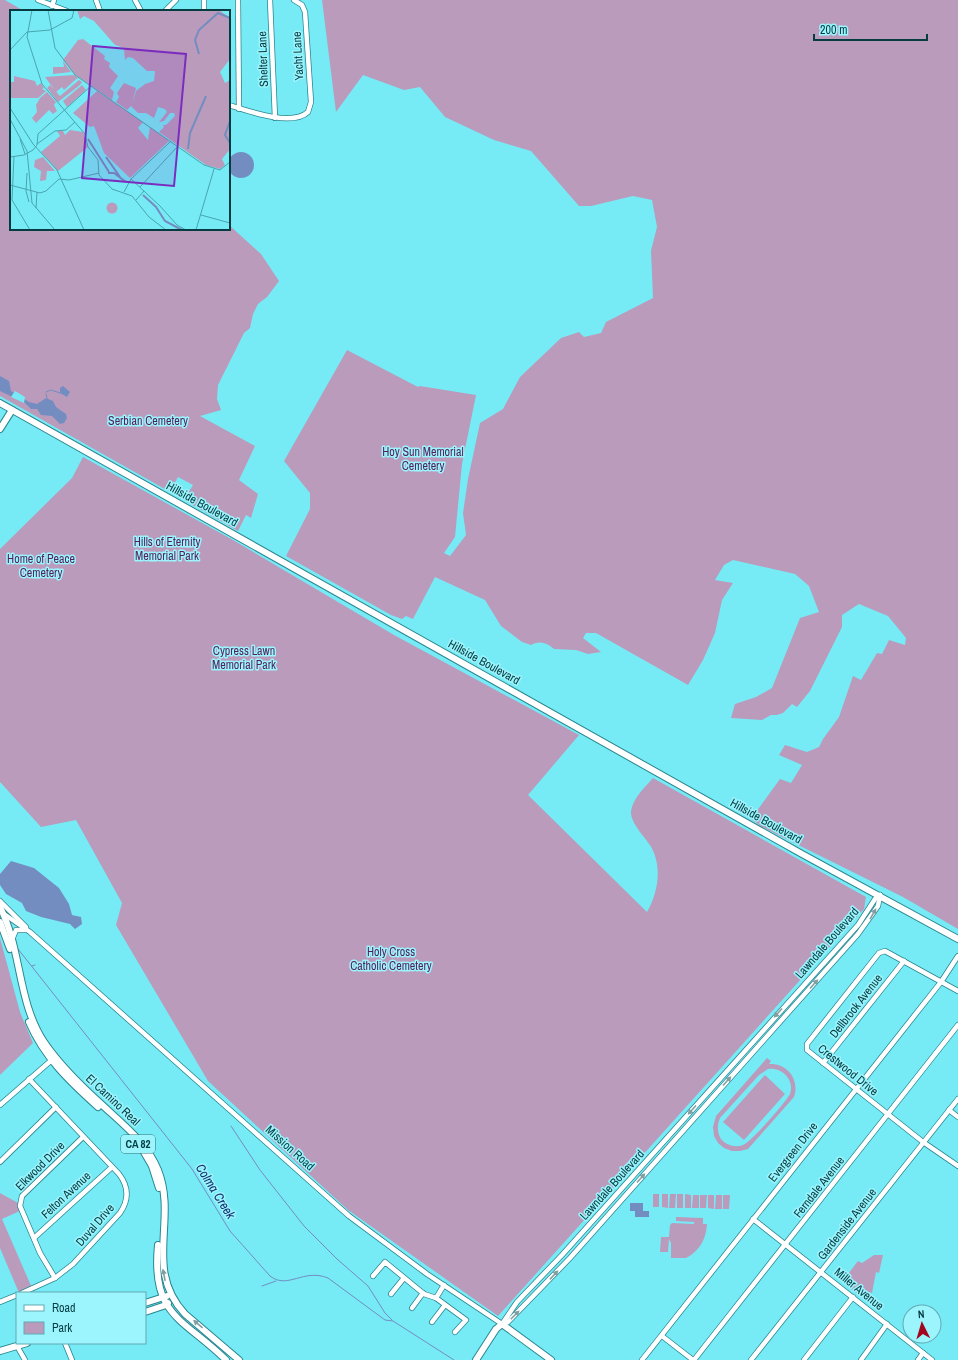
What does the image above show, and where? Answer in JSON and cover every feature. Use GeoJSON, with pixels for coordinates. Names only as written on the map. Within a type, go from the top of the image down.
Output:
{"type":"FeatureCollection","features":[{"type":"Feature","properties":{"kind":"main road","name":"Hillside Boulevard"},"geometry":{"type":"LineString","coordinates":[[0,403],[790,847],[958,939]]}},
{"type":"Feature","properties":{"kind":"main road"},"geometry":{"type":"LineString","coordinates":[[0,429],[12,410]]}},
{"type":"Feature","properties":{"kind":"main road","name":"El Camino Real"},"geometry":{"type":"LineString","coordinates":[[0,907],[12,940],[28,1009],[53,1059],[64,1076],[134,1140],[152,1166],[159,1188],[161,1202],[157,1267],[166,1305],[178,1320],[226,1360]]}},
{"type":"Feature","properties":{"kind":"main road","name":"El Camino Real"},"geometry":{"type":"LineString","coordinates":[[0,922],[8,942],[19,991],[28,1021],[39,1043],[53,1059],[138,1138],[156,1164],[163,1187],[165,1202],[162,1252],[163,1272],[172,1296],[185,1314],[239,1360]]}},
{"type":"Feature","properties":{"kind":"main road"},"geometry":{"type":"LineString","coordinates":[[146,1303],[163,1297],[172,1296]]}},
{"type":"Feature","properties":{"kind":"main road"},"geometry":{"type":"LineString","coordinates":[[146,1312],[166,1305],[172,1296]]}},
{"type":"Feature","properties":{"kind":"main road"},"geometry":{"type":"LineString","coordinates":[[476,1360],[496,1329],[502,1324]]}},
{"type":"Feature","properties":{"kind":"main road","name":"Mission Road"},"geometry":{"type":"LineString","coordinates":[[502,1324],[551,1360]]}},
{"type":"Feature","properties":{"kind":"main road"},"geometry":{"type":"LineString","coordinates":[[0,1351],[24,1344]]}},
{"type":"Feature","properties":{"kind":"street"},"geometry":{"type":"LineString","coordinates":[[38,0],[64,10]]}},
{"type":"Feature","properties":{"kind":"street"},"geometry":{"type":"LineString","coordinates":[[52,6],[54,0]]}},
{"type":"Feature","properties":{"kind":"street"},"geometry":{"type":"LineString","coordinates":[[96,0],[100,10]]}},
{"type":"Feature","properties":{"kind":"street"},"geometry":{"type":"LineString","coordinates":[[135,0],[140,10]]}},
{"type":"Feature","properties":{"kind":"street"},"geometry":{"type":"LineString","coordinates":[[169,9],[176,0]]}},
{"type":"Feature","properties":{"kind":"street"},"geometry":{"type":"LineString","coordinates":[[238,0],[239,108]]}},
{"type":"Feature","properties":{"kind":"street","name":"Shelter Lane"},"geometry":{"type":"LineString","coordinates":[[270,0],[275,118]]}},
{"type":"Feature","properties":{"kind":"street","name":"Yacht Lane"},"geometry":{"type":"LineString","coordinates":[[275,118],[306,114],[311,102],[304,8],[294,0]]}},
{"type":"Feature","properties":{"kind":"street"},"geometry":{"type":"LineString","coordinates":[[230,106],[275,118]]}},
{"type":"Feature","properties":{"kind":"street","name":"Lawndale Boulevard"},"geometry":{"type":"LineString","coordinates":[[502,1324],[517,1302],[562,1255],[858,925],[875,899],[880,895]]}},
{"type":"Feature","properties":{"kind":"street","name":"Lawndale Boulevard"},"geometry":{"type":"LineString","coordinates":[[502,1324],[508,1322],[570,1258],[858,934],[878,906],[880,895]]}},
{"type":"Feature","properties":{"kind":"street","name":"Mission Road"},"geometry":{"type":"LineString","coordinates":[[0,901],[30,932],[349,1216],[444,1285],[502,1324]]}},
{"type":"Feature","properties":{"kind":"street","name":"Mission Road"},"geometry":{"type":"LineString","coordinates":[[2,913],[30,932]]}},
{"type":"Feature","properties":{"kind":"street"},"geometry":{"type":"LineString","coordinates":[[12,940],[16,930],[21,929],[30,932]]}},
{"type":"Feature","properties":{"kind":"street","name":"Crestwood Drive"},"geometry":{"type":"LineString","coordinates":[[904,961],[885,951],[879,953],[816,1032],[807,1044],[806,1050],[923,1142],[958,1166]]}},
{"type":"Feature","properties":{"kind":"street","name":"Evergreen Drive"},"geometry":{"type":"LineString","coordinates":[[642,1360],[941,982],[958,956]]}},
{"type":"Feature","properties":{"kind":"street"},"geometry":{"type":"LineString","coordinates":[[904,961],[958,991]]}},
{"type":"Feature","properties":{"kind":"street","name":"Dellbrook Avenue"},"geometry":{"type":"LineString","coordinates":[[823,1063],[904,961]]}},
{"type":"Feature","properties":{"kind":"street","name":"Ferndale Avenue"},"geometry":{"type":"LineString","coordinates":[[694,1360],[958,1025]]}},
{"type":"Feature","properties":{"kind":"street"},"geometry":{"type":"LineString","coordinates":[[0,1105],[53,1059]]}},
{"type":"Feature","properties":{"kind":"street","name":"Duval Drive"},"geometry":{"type":"LineString","coordinates":[[24,1292],[55,1278],[73,1264],[109,1227],[126,1204],[127,1194],[125,1185],[119,1174],[30,1079]]}},
{"type":"Feature","properties":{"kind":"street","name":"Gardenside Avenue"},"geometry":{"type":"LineString","coordinates":[[751,1360],[958,1099]]}},
{"type":"Feature","properties":{"kind":"street"},"geometry":{"type":"LineString","coordinates":[[0,1162],[56,1107]]}},
{"type":"Feature","properties":{"kind":"street"},"geometry":{"type":"LineString","coordinates":[[949,1110],[958,1116]]}},
{"type":"Feature","properties":{"kind":"street","name":"Elkwood Drive"},"geometry":{"type":"LineString","coordinates":[[55,1278],[48,1267],[20,1206],[22,1196],[83,1136]]}},
{"type":"Feature","properties":{"kind":"street","name":"Felton Avenue"},"geometry":{"type":"LineString","coordinates":[[34,1238],[112,1167]]}},
{"type":"Feature","properties":{"kind":"street","name":"Miller Avenue"},"geometry":{"type":"LineString","coordinates":[[753,1219],[932,1360]]}},
{"type":"Feature","properties":{"kind":"street"},"geometry":{"type":"LineString","coordinates":[[373,1276],[385,1262],[423,1293],[436,1298],[466,1320],[455,1332]]}},
{"type":"Feature","properties":{"kind":"street"},"geometry":{"type":"LineString","coordinates":[[392,1294],[404,1278]]}},
{"type":"Feature","properties":{"kind":"street"},"geometry":{"type":"LineString","coordinates":[[436,1298],[444,1285]]}},
{"type":"Feature","properties":{"kind":"street"},"geometry":{"type":"LineString","coordinates":[[412,1308],[423,1293]]}},
{"type":"Feature","properties":{"kind":"street"},"geometry":{"type":"LineString","coordinates":[[0,1302],[16,1295]]}},
{"type":"Feature","properties":{"kind":"street"},"geometry":{"type":"LineString","coordinates":[[804,1360],[853,1297]]}},
{"type":"Feature","properties":{"kind":"street"},"geometry":{"type":"LineString","coordinates":[[432,1322],[445,1305]]}},
{"type":"Feature","properties":{"kind":"street"},"geometry":{"type":"LineString","coordinates":[[861,1360],[887,1324]]}},
{"type":"Feature","properties":{"kind":"street"},"geometry":{"type":"LineString","coordinates":[[662,1336],[694,1360]]}},
{"type":"Feature","properties":{"kind":"street"},"geometry":{"type":"LineString","coordinates":[[65,1344],[72,1360]]}},
{"type":"Feature","properties":{"kind":"street"},"geometry":{"type":"LineString","coordinates":[[17,1346],[25,1360]]}},
{"type":"Feature","properties":{"kind":"street"},"geometry":{"type":"LineString","coordinates":[[918,1360],[923,1353]]}},
{"type":"Feature","properties":{"kind":"green space","name":"Serbian Cemetery"},"geometry":{"type":"Polygon","coordinates":[[[0,0],[5,0],[22,10],[10,10],[10,230],[230,230],[230,226],[261,254],[279,281],[267,297],[258,304],[253,314],[250,328],[244,333],[218,385],[217,399],[221,410],[200,416],[255,446],[239,480],[258,494],[251,518],[246,515],[238,531],[184,500],[193,485],[178,477],[170,492],[0,396],[0,0]]]}},
{"type":"Feature","properties":{"kind":"green space","name":"Hoy Sun Memorial Cemetery"},"geometry":{"type":"Polygon","coordinates":[[[322,0],[958,0],[958,929],[903,897],[762,827],[751,819],[780,779],[791,783],[802,765],[779,755],[785,745],[807,752],[819,747],[839,717],[853,676],[861,680],[877,653],[882,654],[889,640],[905,645],[906,638],[888,616],[859,604],[842,615],[842,627],[810,691],[797,707],[792,704],[783,713],[771,715],[762,720],[731,718],[735,704],[756,697],[772,688],[800,618],[819,612],[809,586],[795,574],[733,560],[724,565],[715,580],[733,583],[722,600],[715,633],[703,660],[688,685],[596,633],[586,633],[583,638],[601,652],[588,654],[576,650],[554,649],[543,643],[531,645],[522,642],[501,626],[485,600],[435,577],[413,619],[406,616],[402,619],[391,615],[286,556],[310,509],[310,493],[284,461],[347,350],[418,387],[420,386],[476,395],[462,464],[455,537],[444,553],[450,556],[466,535],[463,513],[468,479],[480,423],[503,409],[520,377],[561,338],[579,332],[584,337],[601,333],[606,322],[653,298],[651,251],[657,227],[652,200],[633,196],[591,206],[579,206],[531,151],[494,140],[445,117],[420,87],[404,90],[363,75],[336,112],[322,0]]]}},
{"type":"Feature","properties":{"kind":"green space","name":"Holy Cross Catholic Cemetery"},"geometry":{"type":"Polygon","coordinates":[[[83,457],[233,540],[394,635],[579,735],[528,795],[647,912],[654,896],[658,879],[657,862],[650,845],[633,820],[631,811],[637,797],[653,778],[866,897],[864,909],[498,1316],[348,1210],[208,1081],[116,925],[122,903],[76,820],[41,827],[0,782],[0,549],[72,478],[83,457]]]}},
{"type":"Feature","properties":{"kind":"green space"},"geometry":{"type":"Polygon","coordinates":[[[0,938],[20,1012],[33,1043],[0,1075],[0,938]]]}},
{"type":"Feature","properties":{"kind":"green space"},"geometry":{"type":"Polygon","coordinates":[[[767,1058],[771,1061],[769,1064],[781,1066],[790,1073],[793,1078],[795,1084],[794,1097],[748,1149],[732,1151],[724,1148],[718,1143],[714,1136],[713,1127],[716,1116],[767,1058]],[[768,1069],[759,1075],[720,1118],[718,1131],[721,1139],[725,1143],[737,1146],[747,1143],[768,1121],[790,1094],[791,1084],[789,1079],[782,1072],[768,1069]]]}},
{"type":"Feature","properties":{"kind":"green space"},"geometry":{"type":"Polygon","coordinates":[[[765,1075],[785,1094],[744,1140],[723,1122],[765,1075]]]}},
{"type":"Feature","properties":{"kind":"green space"},"geometry":{"type":"Polygon","coordinates":[[[0,1193],[20,1204],[22,1210],[2,1219],[32,1288],[19,1292],[0,1248],[0,1193]]]}},
{"type":"Feature","properties":{"kind":"green space"},"geometry":{"type":"Polygon","coordinates":[[[653,1194],[659,1194],[659,1207],[653,1207],[653,1194]]]}},
{"type":"Feature","properties":{"kind":"green space"},"geometry":{"type":"Polygon","coordinates":[[[662,1194],[668,1194],[668,1208],[662,1207],[662,1194]]]}},
{"type":"Feature","properties":{"kind":"green space"},"geometry":{"type":"Polygon","coordinates":[[[670,1194],[676,1194],[675,1208],[669,1208],[670,1194]]]}},
{"type":"Feature","properties":{"kind":"green space"},"geometry":{"type":"Polygon","coordinates":[[[677,1194],[683,1194],[683,1208],[677,1208],[677,1194]]]}},
{"type":"Feature","properties":{"kind":"green space"},"geometry":{"type":"Polygon","coordinates":[[[685,1194],[691,1195],[691,1208],[685,1208],[685,1194]]]}},
{"type":"Feature","properties":{"kind":"green space"},"geometry":{"type":"Polygon","coordinates":[[[693,1195],[699,1195],[699,1208],[692,1208],[693,1195]]]}},
{"type":"Feature","properties":{"kind":"green space"},"geometry":{"type":"Polygon","coordinates":[[[700,1195],[707,1195],[706,1208],[700,1208],[700,1195]]]}},
{"type":"Feature","properties":{"kind":"green space"},"geometry":{"type":"Polygon","coordinates":[[[708,1195],[714,1195],[714,1209],[708,1208],[708,1195]]]}},
{"type":"Feature","properties":{"kind":"green space"},"geometry":{"type":"Polygon","coordinates":[[[716,1195],[722,1195],[722,1209],[715,1209],[716,1195]]]}},
{"type":"Feature","properties":{"kind":"green space"},"geometry":{"type":"Polygon","coordinates":[[[723,1195],[730,1195],[729,1209],[723,1209],[723,1195]]]}},
{"type":"Feature","properties":{"kind":"green space"},"geometry":{"type":"Polygon","coordinates":[[[676,1217],[703,1218],[703,1224],[707,1224],[704,1240],[695,1252],[686,1258],[671,1258],[671,1243],[669,1239],[668,1252],[660,1252],[661,1237],[669,1237],[670,1225],[672,1223],[694,1224],[694,1222],[676,1221],[676,1217]]]}},
{"type":"Feature","properties":{"kind":"green space"},"geometry":{"type":"Polygon","coordinates":[[[874,1255],[883,1255],[879,1273],[876,1272],[872,1293],[869,1292],[866,1300],[842,1282],[858,1261],[862,1263],[874,1255]]]}},
{"type":"Feature","properties":{"kind":"water"},"geometry":{"type":"Polygon","coordinates":[[[241,152],[246,153],[251,155],[254,165],[251,175],[241,178],[231,175],[231,155],[241,152]]]}},
{"type":"Feature","properties":{"kind":"water"},"geometry":{"type":"Polygon","coordinates":[[[0,376],[9,381],[11,391],[29,402],[37,404],[46,398],[53,401],[56,407],[66,414],[67,418],[64,423],[60,424],[52,416],[41,415],[37,409],[31,409],[25,403],[0,391],[0,376]]]}},
{"type":"Feature","properties":{"kind":"water"},"geometry":{"type":"Polygon","coordinates":[[[63,386],[70,392],[67,397],[60,393],[60,388],[63,386]]]}},
{"type":"Feature","properties":{"kind":"water"},"geometry":{"type":"Polygon","coordinates":[[[11,861],[34,868],[59,888],[69,904],[72,915],[81,917],[82,924],[75,929],[70,924],[41,917],[26,911],[22,903],[6,894],[0,885],[0,874],[11,861]]]}},
{"type":"Feature","properties":{"kind":"water"},"geometry":{"type":"Polygon","coordinates":[[[630,1203],[643,1203],[643,1211],[649,1211],[649,1217],[635,1217],[635,1211],[630,1211],[630,1203]]]}},
{"type":"Feature","properties":{"kind":"pier"},"geometry":{"type":"Polygon","coordinates":[[[15,391],[25,397],[24,403],[11,397],[15,391]]]}},
{"type":"Feature","properties":{"kind":"waterway"},"geometry":{"type":"LineString","coordinates":[[46,392],[51,390],[60,393]]}},
{"type":"Feature","properties":{"kind":"waterway"},"geometry":{"type":"LineString","coordinates":[[46,394],[47,398]]}},
{"type":"Feature","properties":{"kind":"waterway","name":"Colma Creek"},"geometry":{"type":"LineString","coordinates":[[18,949],[192,1169],[230,1231],[270,1276],[277,1280],[283,1281],[311,1275],[328,1278],[385,1320],[393,1321],[454,1360]]}},
{"type":"Feature","properties":{"kind":"waterway"},"geometry":{"type":"LineString","coordinates":[[231,1126],[260,1170],[304,1226],[337,1259],[368,1286],[385,1313],[392,1320]]}},
{"type":"Feature","properties":{"kind":"waterway"},"geometry":{"type":"LineString","coordinates":[[262,1286],[276,1281]]}},
{"type":"Feature","properties":{"kind":"park label","name":"Hills of Eternity Memorial Park"},"geometry":{"type":"Point","coordinates":[167,549]}},
{"type":"Feature","properties":{"kind":"park label","name":"Home of Peace Cemetery"},"geometry":{"type":"Point","coordinates":[41,566]}},
{"type":"Feature","properties":{"kind":"park label","name":"Cypress Lawn Memorial Park"},"geometry":{"type":"Point","coordinates":[244,658]}}]}
